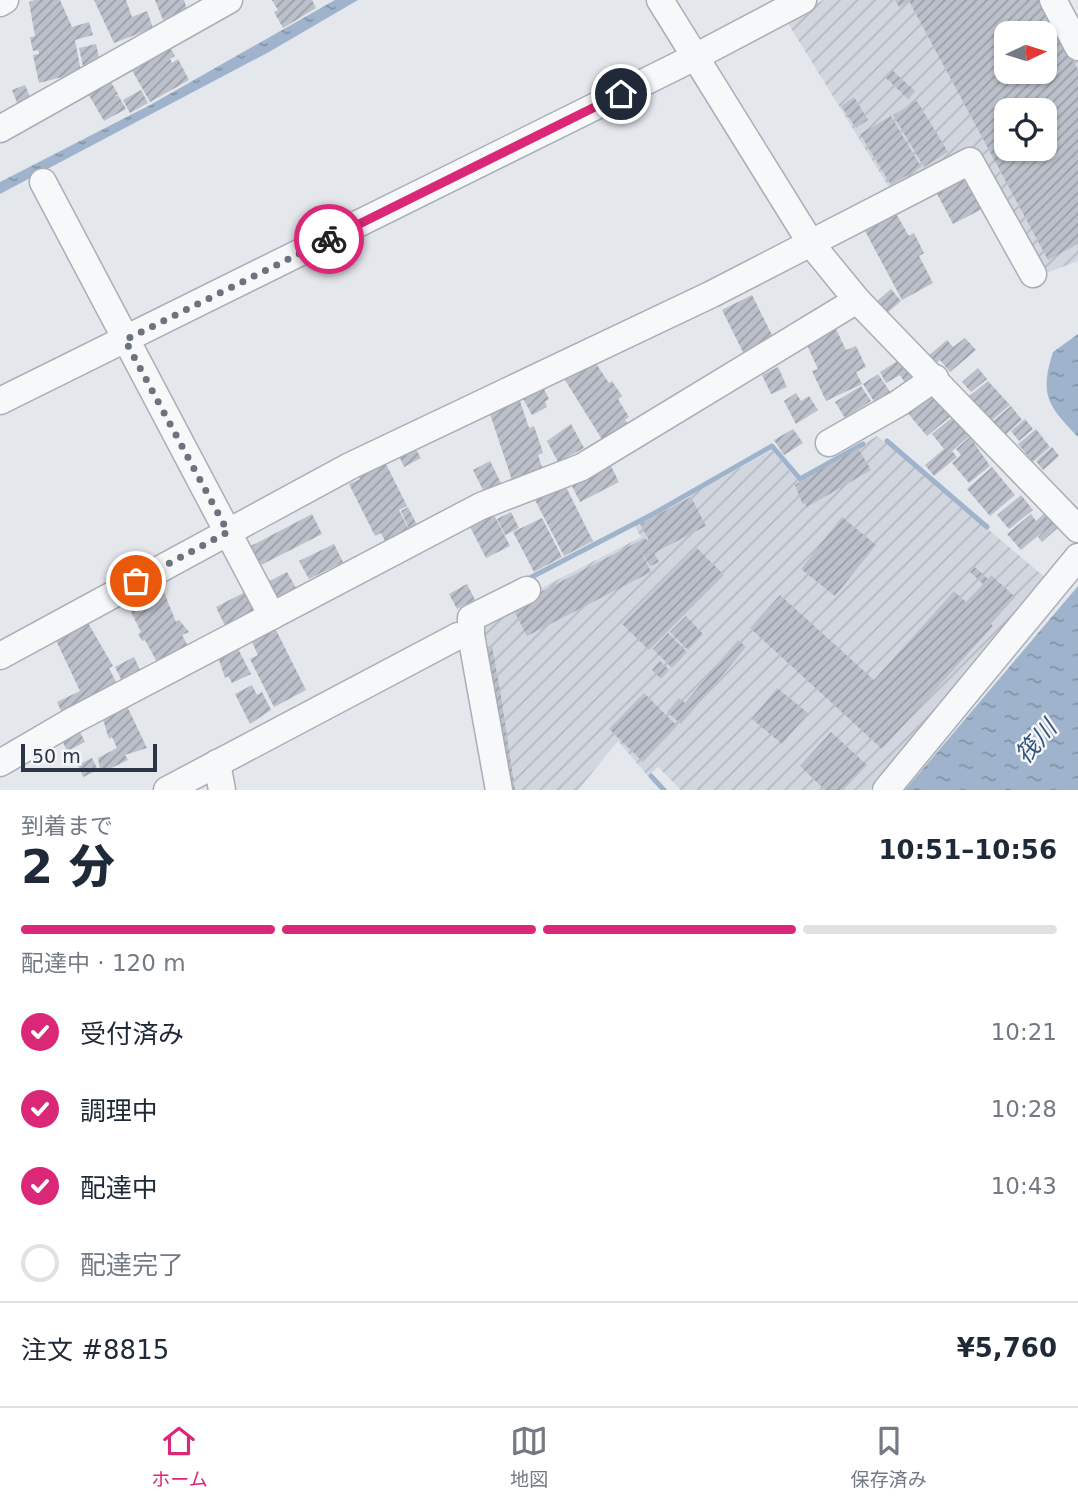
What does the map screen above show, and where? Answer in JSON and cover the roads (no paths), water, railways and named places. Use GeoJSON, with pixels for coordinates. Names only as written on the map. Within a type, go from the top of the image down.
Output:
{"type":"FeatureCollection","features":[{"type":"Feature","properties":{"kind":"street"},"geometry":{"type":"LineString","coordinates":[[0,3],[5,0]]}},
{"type":"Feature","properties":{"kind":"street"},"geometry":{"type":"LineString","coordinates":[[0,129],[229,0]]}},
{"type":"Feature","properties":{"kind":"street"},"geometry":{"type":"LineString","coordinates":[[660,0],[812,245],[857,300],[1078,528]]}},
{"type":"Feature","properties":{"kind":"street"},"geometry":{"type":"LineString","coordinates":[[0,401],[695,57],[803,0]]}},
{"type":"Feature","properties":{"kind":"street"},"geometry":{"type":"LineString","coordinates":[[1053,0],[1078,47]]}},
{"type":"Feature","properties":{"kind":"street"},"geometry":{"type":"LineString","coordinates":[[0,656],[350,466],[812,245],[970,161],[1033,274]]}},
{"type":"Feature","properties":{"kind":"street"},"geometry":{"type":"LineString","coordinates":[[43,182],[272,616]]}},
{"type":"Feature","properties":{"kind":"street"},"geometry":{"type":"LineString","coordinates":[[0,763],[72,721],[481,506],[582,467],[857,300]]}},
{"type":"Feature","properties":{"kind":"street"},"geometry":{"type":"LineString","coordinates":[[829,443],[899,404],[935,378]]}},
{"type":"Feature","properties":{"kind":"street"},"geometry":{"type":"LineString","coordinates":[[886,790],[1078,557]]}},
{"type":"Feature","properties":{"kind":"street"},"geometry":{"type":"LineString","coordinates":[[499,790],[471,635],[471,618],[527,590]]}},
{"type":"Feature","properties":{"kind":"street"},"geometry":{"type":"LineString","coordinates":[[167,790],[458,636],[471,635]]}},
{"type":"Feature","properties":{"kind":"street"},"geometry":{"type":"LineString","coordinates":[[217,763],[222,790]]}},
{"type":"Feature","properties":{"kind":"water"},"geometry":{"type":"Polygon","coordinates":[[[335,0],[358,0],[269,52],[0,194],[0,182],[150,105],[335,0]]]}},
{"type":"Feature","properties":{"kind":"water"},"geometry":{"type":"Polygon","coordinates":[[[1078,334],[1078,437],[1053,408],[1047,390],[1047,379],[1053,352],[1078,334]]]}},
{"type":"Feature","properties":{"kind":"water","name":"筏川"},"geometry":{"type":"Polygon","coordinates":[[[1078,586],[1078,790],[905,790],[1078,586]]]}},
{"type":"Feature","properties":{"kind":"waterway"},"geometry":{"type":"LineString","coordinates":[[887,441],[987,527]]}},
{"type":"Feature","properties":{"kind":"waterway"},"geometry":{"type":"LineString","coordinates":[[524,581],[653,514],[772,446],[800,479],[863,444]]}},
{"type":"Feature","properties":{"kind":"waterway"},"geometry":{"type":"LineString","coordinates":[[651,776],[664,790]]}}]}
